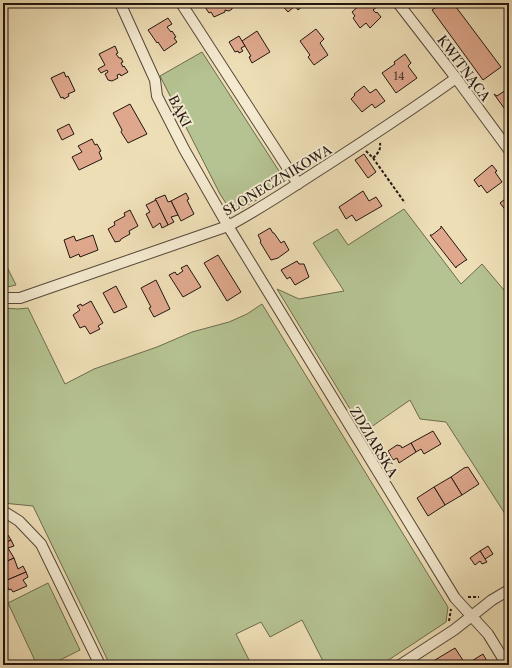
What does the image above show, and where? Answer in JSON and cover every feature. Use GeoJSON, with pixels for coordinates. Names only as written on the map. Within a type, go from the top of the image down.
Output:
{"type":"FeatureCollection","features":[{"type":"Feature","properties":{"kind":"street","name":"BĄKI"},"geometry":{"type":"LineString","coordinates":[[120,3],[155,80],[158,96],[184,149],[228,226]]}},
{"type":"Feature","properties":{"kind":"street"},"geometry":{"type":"LineString","coordinates":[[181,3],[298,184]]}},
{"type":"Feature","properties":{"kind":"street","name":"KWITNĄCA"},"geometry":{"type":"LineString","coordinates":[[398,3],[508,147]]}},
{"type":"Feature","properties":{"kind":"street","name":"SŁONECZNIKOWA"},"geometry":{"type":"LineString","coordinates":[[3,298],[20,298],[228,226],[245,217],[368,139],[456,78]]}},
{"type":"Feature","properties":{"kind":"street","name":"ZDZIARSKA"},"geometry":{"type":"LineString","coordinates":[[228,226],[455,598],[491,638],[507,665]]}},
{"type":"Feature","properties":{"kind":"street"},"geometry":{"type":"LineString","coordinates":[[3,511],[19,521],[41,544],[100,665]]}},
{"type":"Feature","properties":{"kind":"street"},"geometry":{"type":"LineString","coordinates":[[400,665],[454,630],[492,600],[509,590]]}},
{"type":"Feature","properties":{"kind":"path"},"geometry":{"type":"LineString","coordinates":[[373,158],[405,203]]}},
{"type":"Feature","properties":{"kind":"path"},"geometry":{"type":"LineString","coordinates":[[450,625],[451,608]]}},
{"type":"Feature","properties":{"kind":"green space"},"geometry":{"type":"Polygon","coordinates":[[[202,52],[281,174],[280,182],[255,201],[235,212],[229,208],[220,194],[160,76],[202,52]]]}},
{"type":"Feature","properties":{"kind":"green space"},"geometry":{"type":"Polygon","coordinates":[[[404,209],[461,284],[482,264],[509,296],[509,520],[446,422],[420,419],[410,400],[364,432],[277,289],[299,299],[344,291],[313,243],[337,229],[348,245],[404,209]]]}},
{"type":"Feature","properties":{"kind":"green space"},"geometry":{"type":"Polygon","coordinates":[[[3,259],[16,285],[3,288],[3,259]]]}},
{"type":"Feature","properties":{"kind":"green space"},"geometry":{"type":"Polygon","coordinates":[[[262,304],[448,607],[446,622],[381,665],[325,665],[302,620],[270,637],[261,622],[236,634],[250,662],[244,665],[110,665],[33,506],[3,503],[3,308],[28,308],[65,384],[94,369],[157,347],[192,332],[229,322],[247,314],[262,304]]]}},
{"type":"Feature","properties":{"kind":"green space"},"geometry":{"type":"Polygon","coordinates":[[[48,583],[80,650],[50,665],[37,665],[8,603],[48,583]]]}},
{"type":"Feature","properties":{"kind":"building"},"geometry":{"type":"Polygon","coordinates":[[[211,3],[232,3],[233,5],[232,9],[229,11],[225,10],[225,12],[214,17],[205,7],[211,3]]]}},
{"type":"Feature","properties":{"kind":"building"},"geometry":{"type":"Polygon","coordinates":[[[280,3],[305,3],[298,10],[295,6],[288,12],[280,3]]]}},
{"type":"Feature","properties":{"kind":"building"},"geometry":{"type":"Polygon","coordinates":[[[362,3],[375,3],[378,6],[373,10],[381,17],[370,28],[366,23],[360,28],[353,18],[355,16],[352,12],[362,3]]]}},
{"type":"Feature","properties":{"kind":"building"},"geometry":{"type":"Polygon","coordinates":[[[442,3],[453,3],[501,67],[483,80],[432,10],[442,3]]]}},
{"type":"Feature","properties":{"kind":"building"},"geometry":{"type":"Polygon","coordinates":[[[168,18],[172,24],[167,27],[176,37],[174,38],[177,42],[164,51],[148,30],[168,18]]]}},
{"type":"Feature","properties":{"kind":"building"},"geometry":{"type":"Polygon","coordinates":[[[316,29],[324,39],[320,43],[328,55],[314,65],[308,57],[310,55],[300,41],[316,29]]]}},
{"type":"Feature","properties":{"kind":"building"},"geometry":{"type":"Polygon","coordinates":[[[257,31],[270,52],[252,63],[249,57],[251,56],[242,41],[257,31]]]}},
{"type":"Feature","properties":{"kind":"building"},"geometry":{"type":"Polygon","coordinates":[[[239,36],[245,46],[241,48],[243,51],[239,53],[238,51],[235,52],[229,42],[239,36]]]}},
{"type":"Feature","properties":{"kind":"building"},"geometry":{"type":"Polygon","coordinates":[[[115,46],[118,53],[116,54],[119,58],[121,58],[123,67],[124,66],[128,72],[121,76],[120,74],[117,75],[118,78],[112,81],[108,80],[105,74],[108,72],[107,70],[101,73],[98,69],[105,65],[99,54],[115,46]]]}},
{"type":"Feature","properties":{"kind":"building"},"geometry":{"type":"Polygon","coordinates":[[[405,54],[411,63],[408,66],[417,78],[396,93],[382,73],[395,64],[394,62],[405,54]]]}},
{"type":"Feature","properties":{"kind":"building"},"geometry":{"type":"Polygon","coordinates":[[[64,72],[66,77],[68,76],[75,91],[68,94],[69,96],[64,99],[63,97],[61,98],[51,78],[64,72]]]}},
{"type":"Feature","properties":{"kind":"building"},"geometry":{"type":"Polygon","coordinates":[[[364,86],[370,93],[376,89],[385,101],[375,108],[372,104],[362,112],[351,99],[355,95],[354,94],[364,86]]]}},
{"type":"Feature","properties":{"kind":"building"},"geometry":{"type":"Polygon","coordinates":[[[506,90],[509,93],[509,115],[494,94],[497,96],[506,90]]]}},
{"type":"Feature","properties":{"kind":"building"},"geometry":{"type":"Polygon","coordinates":[[[130,104],[147,134],[128,143],[121,132],[122,130],[113,113],[130,104]]]}},
{"type":"Feature","properties":{"kind":"building"},"geometry":{"type":"Polygon","coordinates":[[[69,124],[74,134],[62,140],[57,130],[69,124]]]}},
{"type":"Feature","properties":{"kind":"building"},"geometry":{"type":"Polygon","coordinates":[[[92,139],[101,151],[99,152],[102,159],[79,170],[72,157],[82,152],[78,146],[92,139]]]}},
{"type":"Feature","properties":{"kind":"building"},"geometry":{"type":"Polygon","coordinates":[[[364,154],[376,172],[368,178],[355,160],[364,154]]]}},
{"type":"Feature","properties":{"kind":"building"},"geometry":{"type":"Polygon","coordinates":[[[492,165],[497,171],[495,172],[502,182],[487,193],[481,185],[479,187],[474,180],[492,165]]]}},
{"type":"Feature","properties":{"kind":"building"},"geometry":{"type":"Polygon","coordinates":[[[363,191],[369,201],[376,197],[382,206],[356,221],[352,215],[346,219],[339,207],[363,191]]]}},
{"type":"Feature","properties":{"kind":"building"},"geometry":{"type":"Polygon","coordinates":[[[186,193],[189,199],[187,200],[194,214],[181,221],[171,201],[186,193]]]}},
{"type":"Feature","properties":{"kind":"building"},"geometry":{"type":"Polygon","coordinates":[[[165,195],[168,202],[171,201],[178,215],[171,217],[174,222],[168,225],[155,199],[165,195]]]}},
{"type":"Feature","properties":{"kind":"building"},"geometry":{"type":"Polygon","coordinates":[[[509,196],[509,210],[507,212],[500,203],[509,196]]]}},
{"type":"Feature","properties":{"kind":"building"},"geometry":{"type":"Polygon","coordinates":[[[156,200],[168,225],[162,228],[160,223],[153,228],[146,214],[150,212],[146,205],[156,200]]]}},
{"type":"Feature","properties":{"kind":"building"},"geometry":{"type":"Polygon","coordinates":[[[130,210],[138,226],[129,231],[130,234],[120,241],[115,242],[108,229],[115,225],[114,222],[125,216],[124,213],[130,210]]]}},
{"type":"Feature","properties":{"kind":"building"},"geometry":{"type":"Polygon","coordinates":[[[441,226],[467,260],[456,268],[430,235],[441,228],[441,226]]]}},
{"type":"Feature","properties":{"kind":"building"},"geometry":{"type":"Polygon","coordinates":[[[270,228],[281,243],[284,241],[289,250],[278,258],[271,260],[260,242],[261,241],[258,235],[270,228]]]}},
{"type":"Feature","properties":{"kind":"building"},"geometry":{"type":"Polygon","coordinates":[[[93,235],[98,250],[80,257],[79,254],[70,258],[64,240],[74,236],[76,241],[93,235]]]}},
{"type":"Feature","properties":{"kind":"building"},"geometry":{"type":"Polygon","coordinates":[[[218,255],[241,292],[227,301],[204,263],[218,255]]]}},
{"type":"Feature","properties":{"kind":"building"},"geometry":{"type":"Polygon","coordinates":[[[297,261],[299,264],[304,264],[309,277],[295,285],[290,277],[287,279],[281,270],[297,261]]]}},
{"type":"Feature","properties":{"kind":"building"},"geometry":{"type":"Polygon","coordinates":[[[187,265],[201,287],[183,297],[169,275],[175,272],[177,275],[183,271],[181,268],[187,265]]]}},
{"type":"Feature","properties":{"kind":"building"},"geometry":{"type":"Polygon","coordinates":[[[156,280],[170,309],[154,317],[149,308],[151,307],[141,288],[156,280]]]}},
{"type":"Feature","properties":{"kind":"building"},"geometry":{"type":"Polygon","coordinates":[[[116,286],[127,307],[114,313],[103,293],[116,286]]]}},
{"type":"Feature","properties":{"kind":"building"},"geometry":{"type":"Polygon","coordinates":[[[91,301],[103,323],[98,326],[100,329],[90,334],[85,326],[80,328],[73,315],[80,310],[77,306],[81,304],[82,306],[91,301]]]}},
{"type":"Feature","properties":{"kind":"building"},"geometry":{"type":"Polygon","coordinates":[[[433,431],[441,444],[424,454],[421,449],[416,452],[411,443],[433,431]]]}},
{"type":"Feature","properties":{"kind":"building"},"geometry":{"type":"Polygon","coordinates":[[[411,443],[416,452],[399,463],[397,458],[393,460],[388,451],[397,445],[401,446],[402,448],[411,443]]]}},
{"type":"Feature","properties":{"kind":"building"},"geometry":{"type":"Polygon","coordinates":[[[468,467],[479,484],[462,495],[451,477],[468,467]]]}},
{"type":"Feature","properties":{"kind":"building"},"geometry":{"type":"Polygon","coordinates":[[[451,477],[462,495],[445,505],[434,487],[451,477]]]}},
{"type":"Feature","properties":{"kind":"building"},"geometry":{"type":"Polygon","coordinates":[[[434,487],[445,505],[428,516],[417,498],[434,487]]]}},
{"type":"Feature","properties":{"kind":"building"},"geometry":{"type":"Polygon","coordinates":[[[8,535],[11,540],[3,544],[3,537],[8,535]]]}},
{"type":"Feature","properties":{"kind":"building"},"geometry":{"type":"Polygon","coordinates":[[[11,540],[14,546],[8,548],[14,558],[3,563],[3,544],[11,540]]]}},
{"type":"Feature","properties":{"kind":"building"},"geometry":{"type":"Polygon","coordinates":[[[488,546],[493,554],[485,559],[480,551],[488,546]]]}},
{"type":"Feature","properties":{"kind":"building"},"geometry":{"type":"Polygon","coordinates":[[[480,551],[487,562],[482,564],[480,561],[475,565],[470,558],[480,551]]]}},
{"type":"Feature","properties":{"kind":"building"},"geometry":{"type":"Polygon","coordinates":[[[14,558],[18,569],[23,566],[26,572],[5,581],[3,577],[3,563],[14,558]]]}},
{"type":"Feature","properties":{"kind":"building"},"geometry":{"type":"Polygon","coordinates":[[[26,572],[28,577],[23,580],[27,586],[13,592],[11,589],[9,590],[5,581],[26,572]]]}},
{"type":"Feature","properties":{"kind":"building"},"geometry":{"type":"Polygon","coordinates":[[[455,648],[466,665],[438,665],[435,660],[455,648]]]}},
{"type":"Feature","properties":{"kind":"building"},"geometry":{"type":"Polygon","coordinates":[[[483,654],[489,665],[472,665],[470,662],[483,654]]]}}]}
